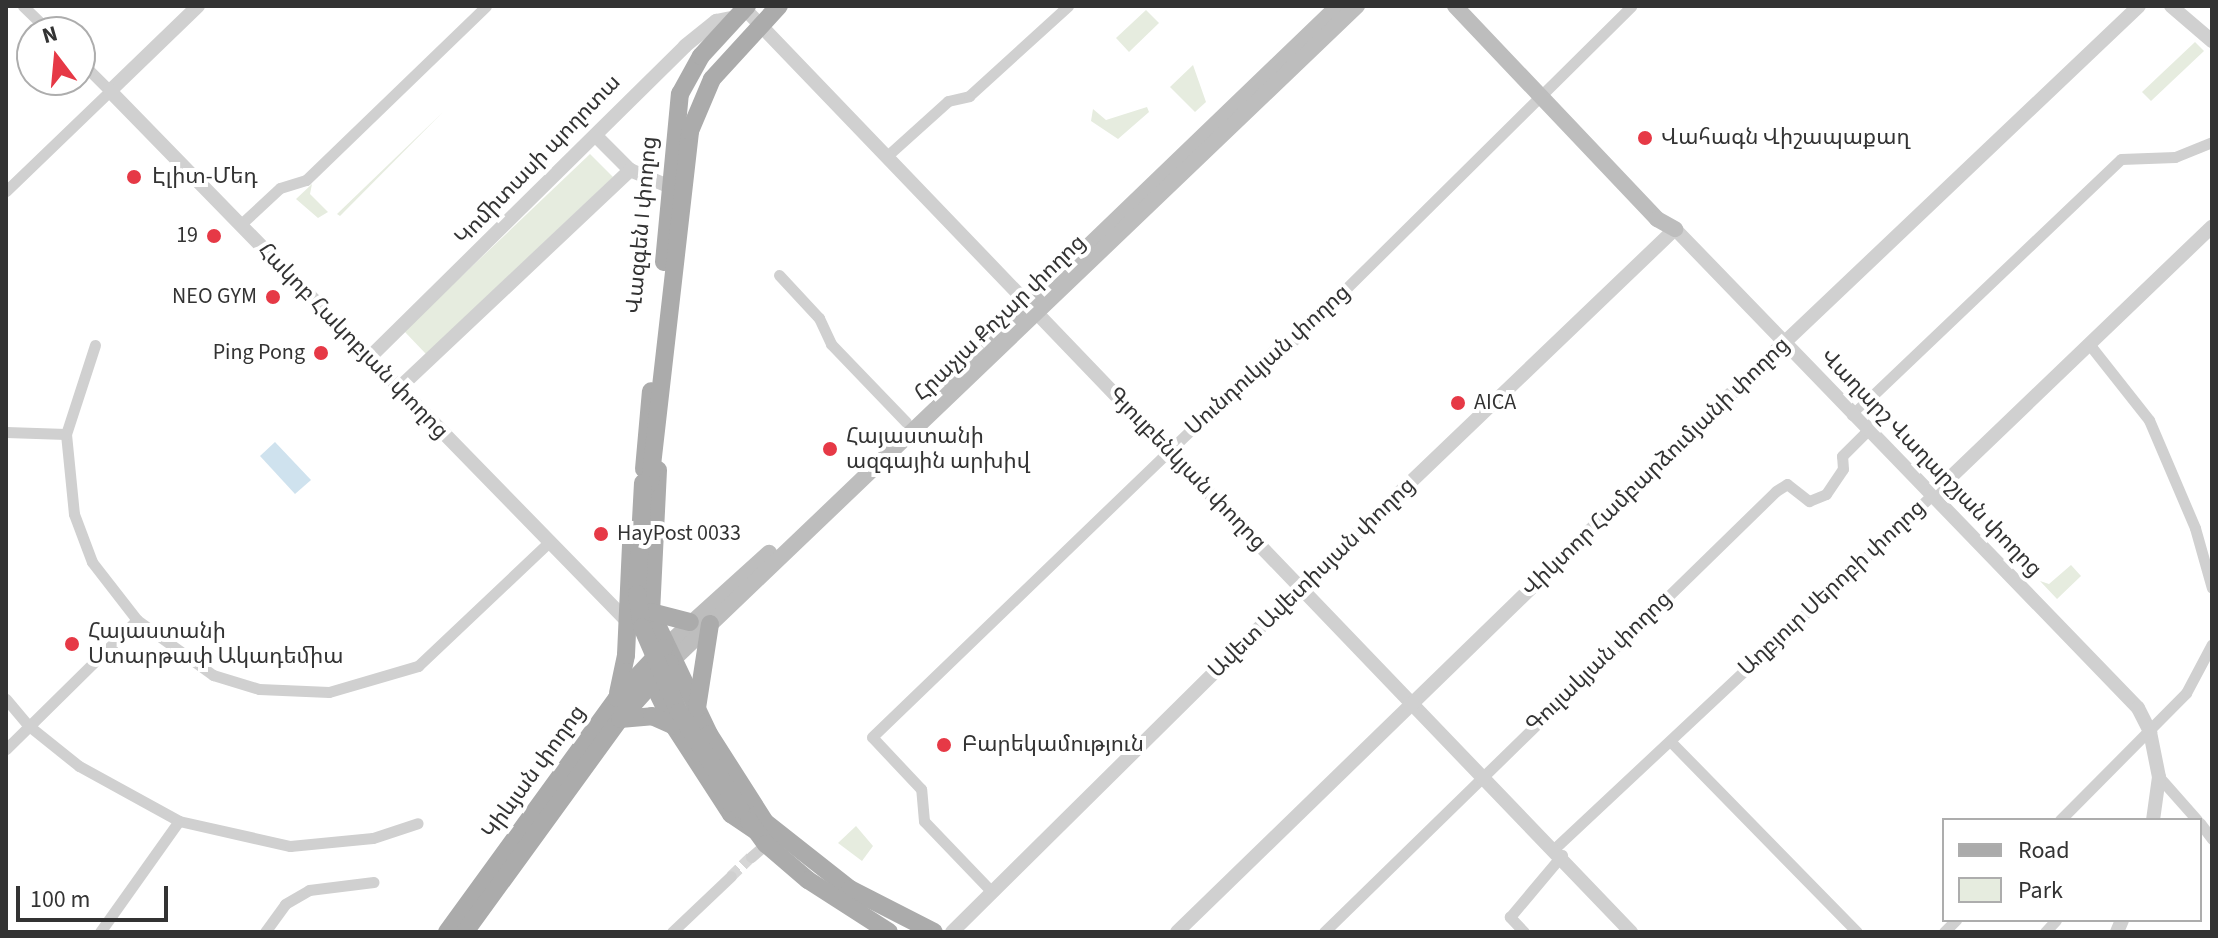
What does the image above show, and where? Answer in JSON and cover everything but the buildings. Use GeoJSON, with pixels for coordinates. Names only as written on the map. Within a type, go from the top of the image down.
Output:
{"type":"FeatureCollection","features":[{"type":"Feature","properties":{"kind":"main road"},"geometry":{"type":"LineString","coordinates":[[761,24],[779,6]]}},
{"type":"Feature","properties":{"kind":"main road","name":"Հրաչյա Քոչար փողոց"},"geometry":{"type":"LineString","coordinates":[[660,667],[710,624],[1338,6]]}},
{"type":"Feature","properties":{"kind":"main road","name":"Հրաչյա Քոչար փողոց"},"geometry":{"type":"LineString","coordinates":[[660,667],[690,622],[1034,308],[1357,6]]}},
{"type":"Feature","properties":{"kind":"main road","name":"Վաղարշ Վաղարշյան փողոց"},"geometry":{"type":"LineString","coordinates":[[1455,6],[1542,92]]}},
{"type":"Feature","properties":{"kind":"main road","name":"Վաղարշ Վաղարշյան փողոց"},"geometry":{"type":"LineString","coordinates":[[1469,6],[1657,219],[1675,229]]}},
{"type":"Feature","properties":{"kind":"main road","name":"Վազգեն I փողոց"},"geometry":{"type":"LineString","coordinates":[[651,612],[651,449],[668,186],[680,94],[690,70],[741,10]]}},
{"type":"Feature","properties":{"kind":"main road","name":"Վազգեն I փողոց"},"geometry":{"type":"LineString","coordinates":[[660,667],[637,604],[646,483],[690,131],[712,79],[761,24]]}},
{"type":"Feature","properties":{"kind":"main road","name":"Վազգեն I փողոց"},"geometry":{"type":"LineString","coordinates":[[617,698],[636,480],[651,449]]}},
{"type":"Feature","properties":{"kind":"main road"},"geometry":{"type":"LineString","coordinates":[[626,620],[638,621],[651,612],[690,622]]}},
{"type":"Feature","properties":{"kind":"main road"},"geometry":{"type":"LineString","coordinates":[[651,612],[674,726]]}},
{"type":"Feature","properties":{"kind":"main road"},"geometry":{"type":"LineString","coordinates":[[697,710],[710,624]]}},
{"type":"Feature","properties":{"kind":"main road"},"geometry":{"type":"LineString","coordinates":[[660,667],[697,710],[762,832]]}},
{"type":"Feature","properties":{"kind":"main road"},"geometry":{"type":"LineString","coordinates":[[660,667],[742,808],[762,832],[842,905],[879,930]]}},
{"type":"Feature","properties":{"kind":"main road","name":"Կիևյան փողոց"},"geometry":{"type":"LineString","coordinates":[[465,932],[478,902],[617,698],[660,667]]}},
{"type":"Feature","properties":{"kind":"main road","name":"Կիևյան փողոց"},"geometry":{"type":"LineString","coordinates":[[447,932],[478,902],[660,667]]}},
{"type":"Feature","properties":{"kind":"main road"},"geometry":{"type":"LineString","coordinates":[[674,726],[677,714],[697,710]]}},
{"type":"Feature","properties":{"kind":"main road"},"geometry":{"type":"LineString","coordinates":[[620,719],[664,718],[674,726],[731,814],[850,889],[934,932]]}},
{"type":"Feature","properties":{"kind":"street"},"geometry":{"type":"LineString","coordinates":[[6,191],[198,6]]}},
{"type":"Feature","properties":{"kind":"street"},"geometry":{"type":"LineString","coordinates":[[240,225],[274,192],[299,184],[486,6]]}},
{"type":"Feature","properties":{"kind":"street"},"geometry":{"type":"LineString","coordinates":[[887,156],[948,101],[969,96],[1068,6]]}},
{"type":"Feature","properties":{"kind":"street","name":"Սունդուկյան փողոց"},"geometry":{"type":"LineString","coordinates":[[992,892],[924,821],[921,789],[872,737],[1277,347],[1290,344],[1631,6]]}},
{"type":"Feature","properties":{"kind":"street","name":"Վիկտոր Համբարձումյանի փողոց"},"geometry":{"type":"LineString","coordinates":[[1177,932],[1783,343],[2139,6]]}},
{"type":"Feature","properties":{"kind":"street"},"geometry":{"type":"LineString","coordinates":[[2171,6],[2212,41]]}},
{"type":"Feature","properties":{"kind":"street","name":"Գյուլբենկյան փողոց"},"geometry":{"type":"LineString","coordinates":[[741,10],[761,24],[1480,775],[1559,852],[1631,932]]}},
{"type":"Feature","properties":{"kind":"street","name":"Կոմիտասի պողոտա"},"geometry":{"type":"LineString","coordinates":[[369,358],[699,34],[741,10]]}},
{"type":"Feature","properties":{"kind":"street","name":"Հակոբ Հակոբյան փողոց"},"geometry":{"type":"LineString","coordinates":[[96,77],[626,620]]}},
{"type":"Feature","properties":{"kind":"street"},"geometry":{"type":"LineString","coordinates":[[596,136],[630,170],[668,186]]}},
{"type":"Feature","properties":{"kind":"street"},"geometry":{"type":"LineString","coordinates":[[1852,415],[2121,159],[2175,157],[2212,142]]}},
{"type":"Feature","properties":{"kind":"street"},"geometry":{"type":"LineString","coordinates":[[399,388],[630,170]]}},
{"type":"Feature","properties":{"kind":"street","name":"Աղբյուր Սերոբի փողոց"},"geometry":{"type":"LineString","coordinates":[[1524,932],[1510,917],[1559,852],[1670,741],[2212,227]]}},
{"type":"Feature","properties":{"kind":"street","name":"Վաղարշ Վաղարշյան փողոց"},"geometry":{"type":"LineString","coordinates":[[1675,229],[2138,708],[2150,732]]}},
{"type":"Feature","properties":{"kind":"street","name":"Ավետ Ավետիսյան փողոց"},"geometry":{"type":"LineString","coordinates":[[952,932],[1301,587],[1675,229]]}},
{"type":"Feature","properties":{"kind":"street"},"geometry":{"type":"LineString","coordinates":[[779,275],[819,318],[831,344],[906,422]]}},
{"type":"Feature","properties":{"kind":"street"},"geometry":{"type":"LineString","coordinates":[[2089,344],[2149,420],[2195,528],[2212,588]]}},
{"type":"Feature","properties":{"kind":"street"},"geometry":{"type":"LineString","coordinates":[[95,345],[66,434],[74,514],[87,550],[137,620],[213,675],[259,689],[329,692],[426,661],[548,543]]}},
{"type":"Feature","properties":{"kind":"street","name":"Գուլակյան փողոց"},"geometry":{"type":"LineString","coordinates":[[1324,932],[1480,775],[1782,486],[1792,487],[1809,501],[1826,494],[1843,469],[1842,456],[1868,430]]}},
{"type":"Feature","properties":{"kind":"street"},"geometry":{"type":"LineString","coordinates":[[6,432],[66,434]]}},
{"type":"Feature","properties":{"kind":"street"},"geometry":{"type":"LineString","coordinates":[[6,749],[137,620]]}},
{"type":"Feature","properties":{"kind":"street"},"geometry":{"type":"LineString","coordinates":[[2062,818],[2150,732],[2196,679],[2212,644]]}},
{"type":"Feature","properties":{"kind":"street"},"geometry":{"type":"LineString","coordinates":[[6,699],[29,726],[79,766],[179,821],[290,846],[373,838],[418,823]]}},
{"type":"Feature","properties":{"kind":"street"},"geometry":{"type":"LineString","coordinates":[[2150,732],[2159,777],[2153,818]]}},
{"type":"Feature","properties":{"kind":"street"},"geometry":{"type":"LineString","coordinates":[[1670,741],[1857,932]]}},
{"type":"Feature","properties":{"kind":"street"},"geometry":{"type":"LineString","coordinates":[[2159,777],[2195,818]]}},
{"type":"Feature","properties":{"kind":"street"},"geometry":{"type":"LineString","coordinates":[[100,932],[179,821]]}},
{"type":"Feature","properties":{"kind":"street"},"geometry":{"type":"LineString","coordinates":[[751,857],[762,832]]}},
{"type":"Feature","properties":{"kind":"street"},"geometry":{"type":"LineString","coordinates":[[672,932],[731,876]]}},
{"type":"Feature","properties":{"kind":"street"},"geometry":{"type":"LineString","coordinates":[[265,932],[285,904],[309,890],[374,882]]}},
{"type":"Feature","properties":{"kind":"green space"},"geometry":{"type":"Polygon","coordinates":[[[1146,10],[1159,23],[1129,52],[1116,38],[1146,10]]]}},
{"type":"Feature","properties":{"kind":"green space"},"geometry":{"type":"Polygon","coordinates":[[[2195,42],[2204,51],[2151,101],[2142,92],[2195,42]]]}},
{"type":"Feature","properties":{"kind":"green space"},"geometry":{"type":"Polygon","coordinates":[[[1193,65],[1206,102],[1195,112],[1170,87],[1193,65]]]}},
{"type":"Feature","properties":{"kind":"green space"},"geometry":{"type":"Polygon","coordinates":[[[1147,107],[1149,112],[1118,139],[1091,121],[1093,109],[1106,120],[1147,107]]]}},
{"type":"Feature","properties":{"kind":"green space"},"geometry":{"type":"Polygon","coordinates":[[[443,112],[340,216],[337,214],[443,112]]]}},
{"type":"Feature","properties":{"kind":"green space"},"geometry":{"type":"Polygon","coordinates":[[[590,154],[613,177],[426,354],[404,331],[590,154]]]}},
{"type":"Feature","properties":{"kind":"green space"},"geometry":{"type":"Polygon","coordinates":[[[312,184],[310,194],[328,212],[318,218],[296,199],[312,184]]]}},
{"type":"Feature","properties":{"kind":"green space"},"geometry":{"type":"Polygon","coordinates":[[[2071,565],[2081,576],[2057,599],[2040,581],[2049,584],[2071,565]]]}},
{"type":"Feature","properties":{"kind":"green space"},"geometry":{"type":"Polygon","coordinates":[[[856,826],[873,846],[862,861],[838,843],[856,826]]]}},
{"type":"Feature","properties":{"kind":"water"},"geometry":{"type":"Polygon","coordinates":[[[275,442],[311,480],[295,494],[260,456],[275,442]]]}},
{"type":"Feature","properties":{"kind":"tunnel"},"geometry":{"type":"LineString","coordinates":[[731,876],[751,857]]}},
{"type":"Feature","properties":{"kind":"place","name":"Վահագն Վիշապաքաղ"},"geometry":{"type":"Point","coordinates":[1645,138]}},
{"type":"Feature","properties":{"kind":"place","name":"Էլիտ-Մեդ"},"geometry":{"type":"Point","coordinates":[134,177]}},
{"type":"Feature","properties":{"kind":"place","name":"19"},"geometry":{"type":"Point","coordinates":[214,236]}},
{"type":"Feature","properties":{"kind":"place","name":"NEO GYM"},"geometry":{"type":"Point","coordinates":[273,297]}},
{"type":"Feature","properties":{"kind":"place","name":"Ping Pong"},"geometry":{"type":"Point","coordinates":[321,353]}},
{"type":"Feature","properties":{"kind":"place","name":"AICA"},"geometry":{"type":"Point","coordinates":[1458,403]}},
{"type":"Feature","properties":{"kind":"place","name":"Հայաստանի ազգային արխիվ"},"geometry":{"type":"Point","coordinates":[830,449]}},
{"type":"Feature","properties":{"kind":"place","name":"HayPost 0033"},"geometry":{"type":"Point","coordinates":[601,534]}},
{"type":"Feature","properties":{"kind":"place","name":"Հայաստանի Ստարթափ Ակադեմիա"},"geometry":{"type":"Point","coordinates":[72,644]}},
{"type":"Feature","properties":{"kind":"place","name":"Բարեկամություն"},"geometry":{"type":"Point","coordinates":[944,745]}}]}
